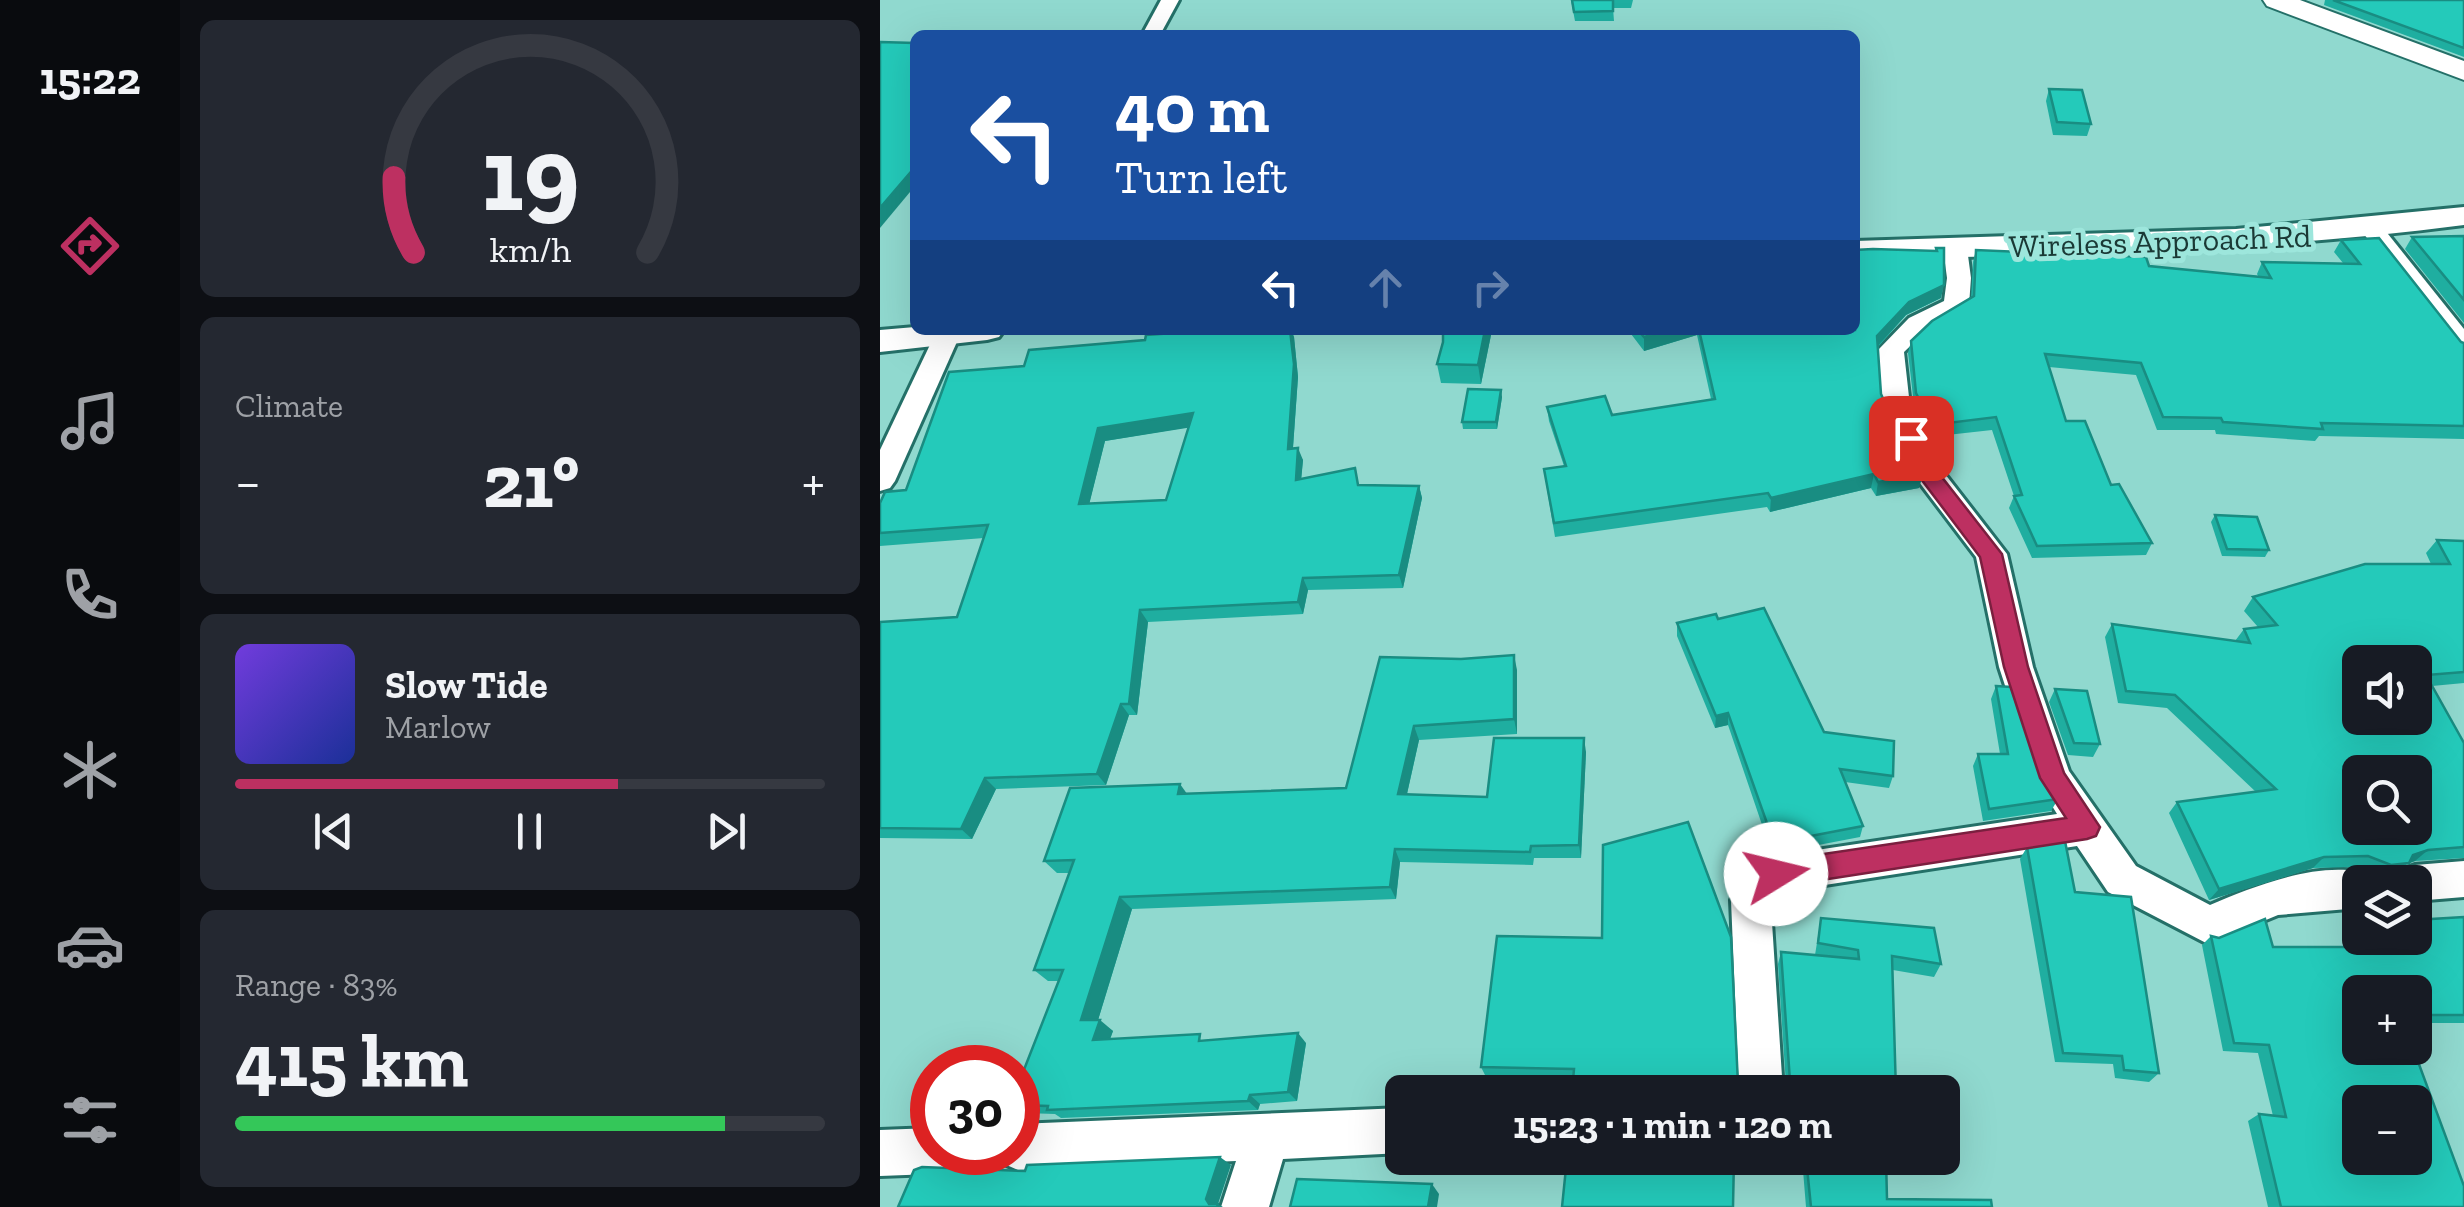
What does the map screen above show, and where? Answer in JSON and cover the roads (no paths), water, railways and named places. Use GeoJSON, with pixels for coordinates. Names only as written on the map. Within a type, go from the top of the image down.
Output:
{"type":"FeatureCollection","features":[{"type":"Feature","properties":{"kind":"main road"},"geometry":{"type":"LineString","coordinates":[[2276,0],[2464,72]]}},
{"type":"Feature","properties":{"kind":"street"},"geometry":{"type":"LineString","coordinates":[[1155,30],[1170,0]]}},
{"type":"Feature","properties":{"kind":"street","name":"Wireless Approach Rd"},"geometry":{"type":"LineString","coordinates":[[1860,250],[2150,246],[2372,229],[2464,216]]}},
{"type":"Feature","properties":{"kind":"street"},"geometry":{"type":"LineString","coordinates":[[2372,229],[2464,346]]}},
{"type":"Feature","properties":{"kind":"street"},"geometry":{"type":"LineString","coordinates":[[1956,248],[1956,305],[1918,324],[1890,350],[1896,406],[1925,470],[1991,554],[2016,667],[2053,778],[2122,879],[2208,925],[2277,896],[2342,890]]}},
{"type":"Feature","properties":{"kind":"street"},"geometry":{"type":"LineString","coordinates":[[880,341],[954,335]]}},
{"type":"Feature","properties":{"kind":"street"},"geometry":{"type":"LineString","coordinates":[[880,481],[947,336]]}},
{"type":"Feature","properties":{"kind":"street"},"geometry":{"type":"LineString","coordinates":[[1760,1075],[1751,900],[1776,874],[2087,827]]}},
{"type":"Feature","properties":{"kind":"street"},"geometry":{"type":"LineString","coordinates":[[2432,882],[2464,879]]}},
{"type":"Feature","properties":{"kind":"street"},"geometry":{"type":"LineString","coordinates":[[1040,1146],[1385,1133]]}},
{"type":"Feature","properties":{"kind":"street"},"geometry":{"type":"LineString","coordinates":[[1245,1207],[1267,1136]]}},
{"type":"Feature","properties":{"kind":"street"},"geometry":{"type":"LineString","coordinates":[[880,1153],[910,1152]]}}]}
